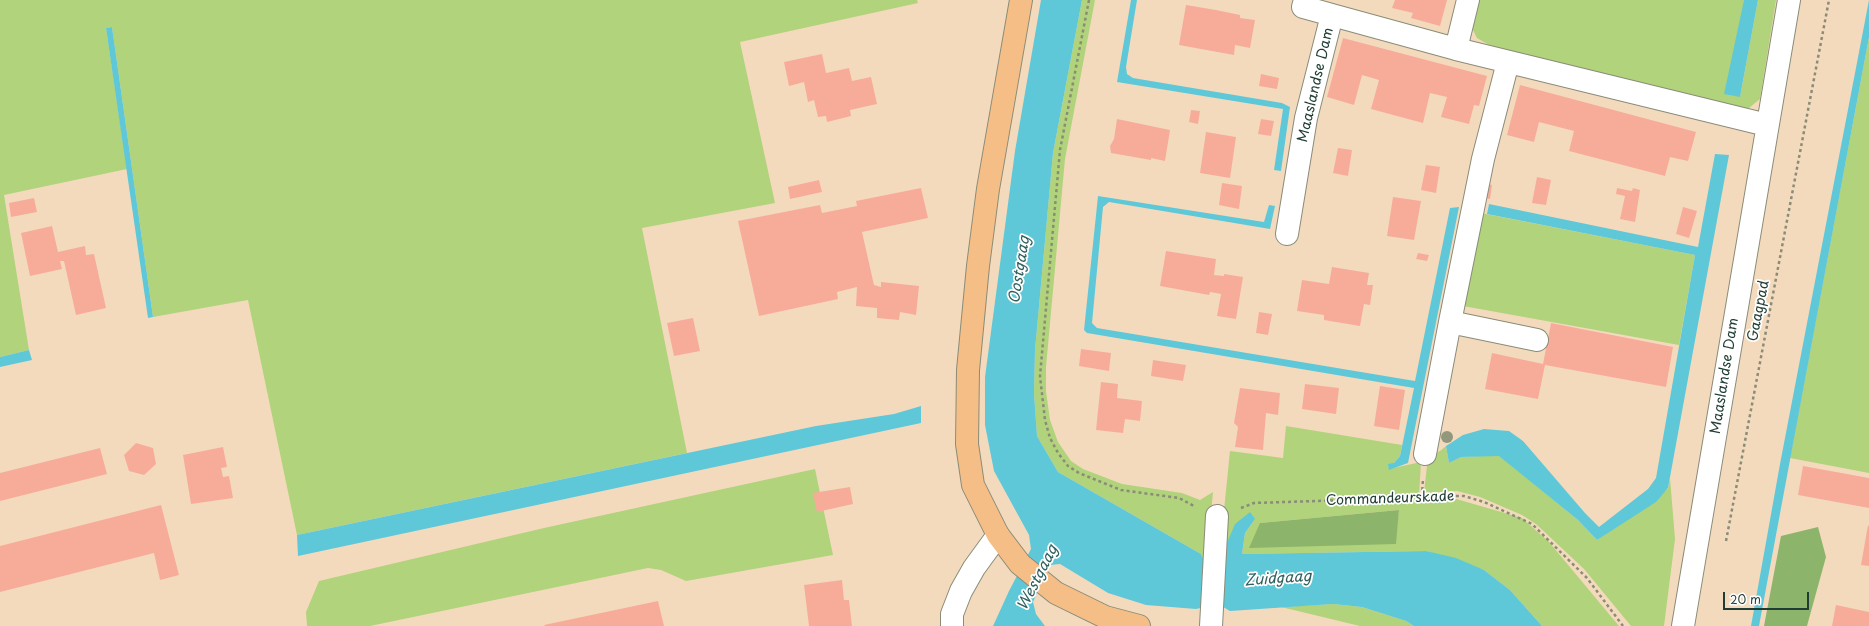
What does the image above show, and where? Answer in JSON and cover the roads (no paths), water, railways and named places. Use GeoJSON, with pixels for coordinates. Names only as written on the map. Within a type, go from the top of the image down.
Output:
{"type":"FeatureCollection","features":[{"type":"Feature","properties":{"kind":"main road"},"geometry":{"type":"LineString","coordinates":[[1021,0],[988,189],[978,266],[968,370],[967,444],[973,485],[998,535],[1020,564],[1056,593],[1104,617],[1139,626]]}},
{"type":"Feature","properties":{"kind":"street"},"geometry":{"type":"LineString","coordinates":[[1305,0],[1303,7],[1332,16]]}},
{"type":"Feature","properties":{"kind":"street"},"geometry":{"type":"LineString","coordinates":[[1456,49],[1468,0]]}},
{"type":"Feature","properties":{"kind":"street","name":"Maaslandse Dam"},"geometry":{"type":"LineString","coordinates":[[1684,626],[1789,0]]}},
{"type":"Feature","properties":{"kind":"street","name":"Maaslandse Dam"},"geometry":{"type":"LineString","coordinates":[[1287,234],[1306,118],[1332,16],[1456,49],[1767,125]]}},
{"type":"Feature","properties":{"kind":"street"},"geometry":{"type":"LineString","coordinates":[[1425,454],[1483,159],[1508,62]]}},
{"type":"Feature","properties":{"kind":"street"},"geometry":{"type":"LineString","coordinates":[[1450,322],[1537,340]]}},
{"type":"Feature","properties":{"kind":"street"},"geometry":{"type":"LineString","coordinates":[[1212,624],[1217,516]]}},
{"type":"Feature","properties":{"kind":"street"},"geometry":{"type":"LineString","coordinates":[[952,626],[952,614],[961,591],[974,568],[998,535]]}},
{"type":"Feature","properties":{"kind":"water"},"geometry":{"type":"Polygon","coordinates":[[[1041,0],[1082,0],[1053,153],[1035,350],[1034,393],[1037,436],[1058,472],[1201,554],[1206,564],[1224,550],[1235,524],[1250,512],[1255,519],[1245,533],[1242,554],[1426,551],[1456,558],[1484,570],[1510,590],[1542,626],[1414,626],[1406,621],[1362,607],[1333,604],[1230,611],[1218,604],[1196,609],[1146,605],[1108,593],[1060,564],[1050,565],[1033,602],[1036,614],[1045,626],[993,626],[1031,549],[1029,535],[994,471],[985,425],[985,377],[1015,151],[1041,0]]]}},
{"type":"Feature","properties":{"kind":"water"},"geometry":{"type":"Polygon","coordinates":[[[1131,0],[1137,0],[1126,67],[1127,74],[1133,78],[1282,103],[1290,107],[1281,171],[1274,170],[1283,109],[1117,82],[1131,0]]]}},
{"type":"Feature","properties":{"kind":"water"},"geometry":{"type":"Polygon","coordinates":[[[1744,0],[1758,0],[1740,97],[1724,94],[1744,0]]]}},
{"type":"Feature","properties":{"kind":"water"},"geometry":{"type":"Polygon","coordinates":[[[1869,0],[1869,37],[1759,626],[1751,626],[1780,464],[1869,0]]]}},
{"type":"Feature","properties":{"kind":"water"},"geometry":{"type":"Polygon","coordinates":[[[112,27],[153,317],[148,318],[106,28],[112,27]]]}},
{"type":"Feature","properties":{"kind":"water"},"geometry":{"type":"Polygon","coordinates":[[[1715,154],[1729,155],[1668,488],[1656,502],[1597,540],[1578,520],[1499,456],[1461,457],[1449,463],[1446,446],[1463,435],[1484,429],[1509,431],[1523,441],[1585,513],[1599,527],[1648,489],[1656,478],[1695,255],[1487,214],[1489,204],[1698,247],[1715,154]]]}},
{"type":"Feature","properties":{"kind":"water"},"geometry":{"type":"Polygon","coordinates":[[[1098,196],[1264,222],[1269,205],[1275,206],[1270,229],[1109,202],[1103,207],[1092,323],[1097,328],[1415,381],[1450,208],[1459,207],[1408,463],[1389,470],[1388,464],[1394,463],[1400,456],[1414,388],[1087,333],[1084,330],[1098,196]]]}},
{"type":"Feature","properties":{"kind":"water"},"geometry":{"type":"Polygon","coordinates":[[[29,350],[32,360],[0,367],[0,357],[29,350]]]}},
{"type":"Feature","properties":{"kind":"water"},"geometry":{"type":"Polygon","coordinates":[[[921,406],[921,423],[298,556],[297,535],[816,426],[894,414],[921,406]]]}},
{"type":"Feature","properties":{"kind":"water label","name":"Oostgaag"},"geometry":{"type":"Point","coordinates":[1020,270]}},
{"type":"Feature","properties":{"kind":"water label","name":"Westgaag"},"geometry":{"type":"Point","coordinates":[1038,578]}},
{"type":"Feature","properties":{"kind":"water label","name":"Zuidgaag"},"geometry":{"type":"Point","coordinates":[1278,579]}}]}
